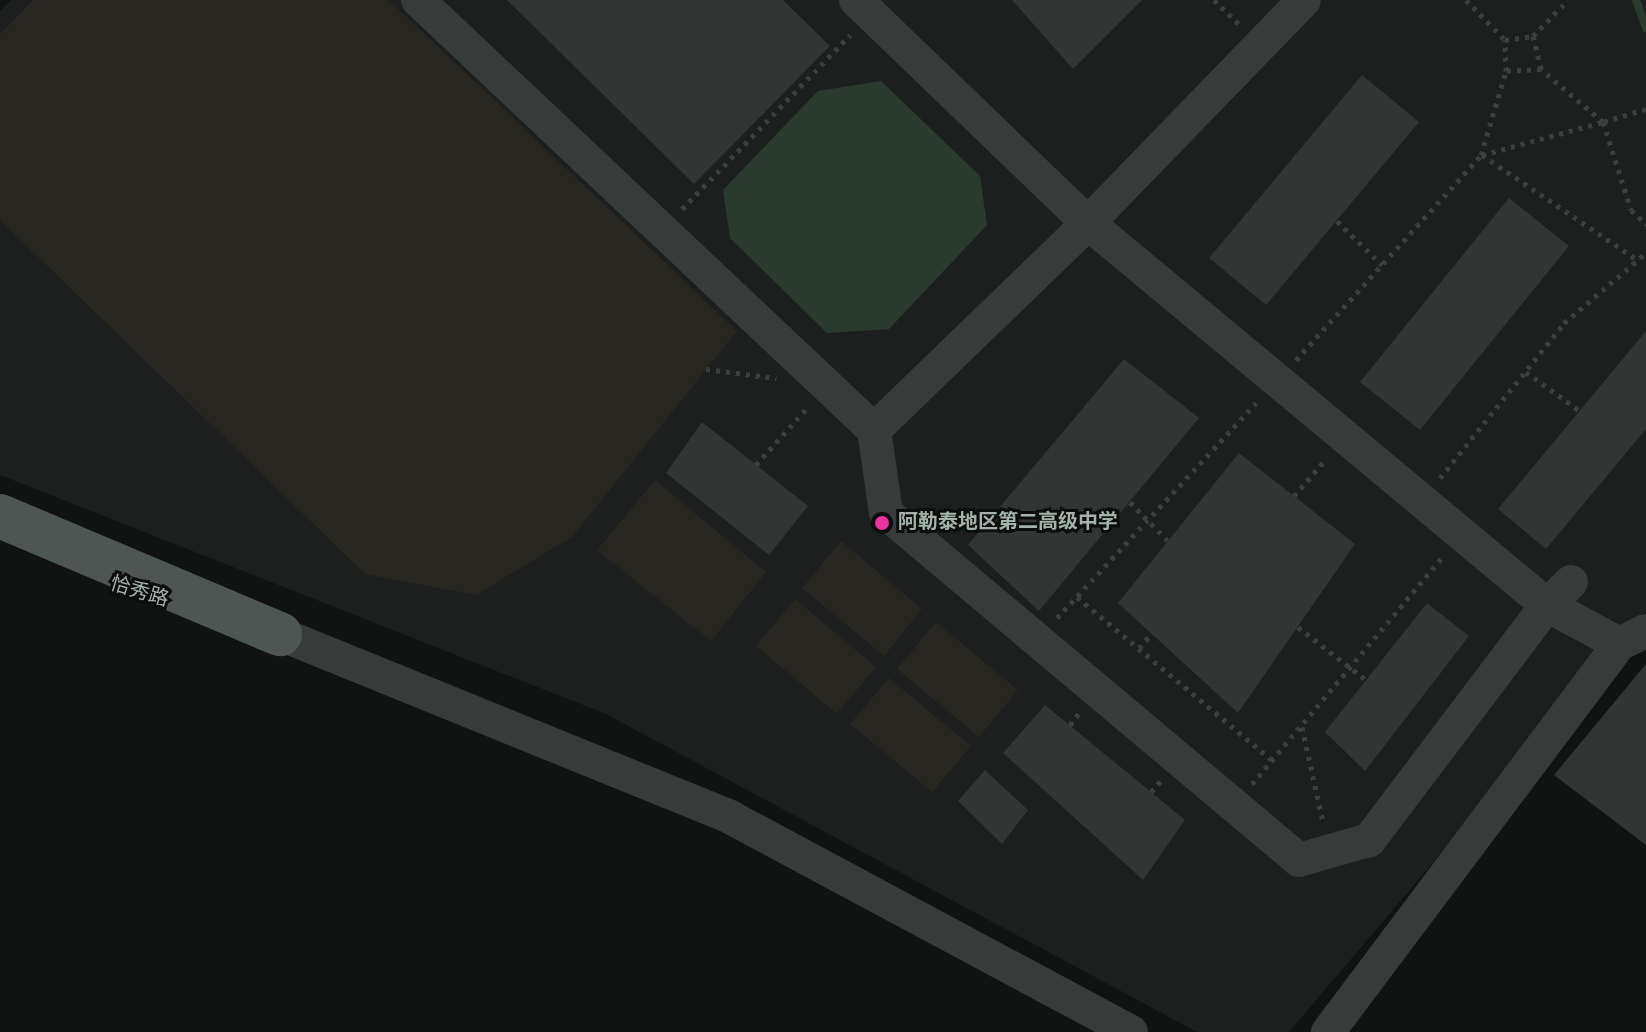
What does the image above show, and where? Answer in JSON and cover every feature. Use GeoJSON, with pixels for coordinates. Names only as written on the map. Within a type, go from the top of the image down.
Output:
{"type":"FeatureCollection","features":[{"type":"Feature","properties":{"kind":"main road"},"geometry":{"type":"LineString","coordinates":[[0,516],[280,634]]}},
{"type":"Feature","properties":{"kind":"main road","name":"恰秀路"},"geometry":{"type":"LineString","coordinates":[[0,544],[280,634]]}},
{"type":"Feature","properties":{"kind":"street"},"geometry":{"type":"LineString","coordinates":[[418,0],[874,430],[886,513],[1299,860],[1369,840],[1559,594]]}},
{"type":"Feature","properties":{"kind":"street"},"geometry":{"type":"LineString","coordinates":[[874,430],[1088,223],[1304,0]]}},
{"type":"Feature","properties":{"kind":"street"},"geometry":{"type":"LineString","coordinates":[[863,7],[1088,223],[1422,501],[1461,533],[1632,638],[1328,1032]]}},
{"type":"Feature","properties":{"kind":"street"},"geometry":{"type":"LineString","coordinates":[[280,634],[730,817],[1131,1032]]}},
{"type":"Feature","properties":{"kind":"path"},"geometry":{"type":"LineString","coordinates":[[1461,533],[1273,761],[1077,597],[1481,155],[1506,71],[1505,40],[1466,0]]}},
{"type":"Feature","properties":{"kind":"path"},"geometry":{"type":"LineString","coordinates":[[1505,40],[1533,36],[1568,0]]}},
{"type":"Feature","properties":{"kind":"path"},"geometry":{"type":"LineString","coordinates":[[707,186],[863,7]]}},
{"type":"Feature","properties":{"kind":"path"},"geometry":{"type":"LineString","coordinates":[[1533,36],[1541,69],[1603,122],[1631,210],[1646,224]]}},
{"type":"Feature","properties":{"kind":"path"},"geometry":{"type":"LineString","coordinates":[[1506,71],[1541,69]]}},
{"type":"Feature","properties":{"kind":"path"},"geometry":{"type":"LineString","coordinates":[[1481,155],[1646,109]]}},
{"type":"Feature","properties":{"kind":"path"},"geometry":{"type":"LineString","coordinates":[[1481,155],[1636,259]]}},
{"type":"Feature","properties":{"kind":"path"},"geometry":{"type":"LineString","coordinates":[[1337,221],[1382,265]]}},
{"type":"Feature","properties":{"kind":"path"},"geometry":{"type":"LineString","coordinates":[[1422,501],[1564,323],[1646,253]]}},
{"type":"Feature","properties":{"kind":"path"},"geometry":{"type":"LineString","coordinates":[[706,369],[827,385]]}},
{"type":"Feature","properties":{"kind":"path"},"geometry":{"type":"LineString","coordinates":[[1525,371],[1580,411]]}},
{"type":"Feature","properties":{"kind":"path"},"geometry":{"type":"LineString","coordinates":[[756,465],[827,385]]}},
{"type":"Feature","properties":{"kind":"path"},"geometry":{"type":"LineString","coordinates":[[1294,496],[1345,437]]}},
{"type":"Feature","properties":{"kind":"path"},"geometry":{"type":"LineString","coordinates":[[1130,502],[1168,541]]}},
{"type":"Feature","properties":{"kind":"path"},"geometry":{"type":"LineString","coordinates":[[1298,627],[1366,680]]}},
{"type":"Feature","properties":{"kind":"path"},"geometry":{"type":"LineString","coordinates":[[1139,648],[1151,634]]}},
{"type":"Feature","properties":{"kind":"path"},"geometry":{"type":"LineString","coordinates":[[1302,726],[1321,815]]}},
{"type":"Feature","properties":{"kind":"shaded area","name":"阿勒泰地区第二高级中学"},"geometry":{"type":"Polygon","coordinates":[[[11,0],[1646,0],[1646,612],[1289,1032],[1197,1032],[606,714],[0,475],[0,11],[11,0]]]}},
{"type":"Feature","properties":{"kind":"shaded area"},"geometry":{"type":"Polygon","coordinates":[[[33,0],[389,0],[737,331],[572,537],[476,595],[365,574],[0,220],[0,34],[33,0]]]}},
{"type":"Feature","properties":{"kind":"shaded area"},"geometry":{"type":"Polygon","coordinates":[[[881,81],[980,176],[987,225],[889,329],[827,333],[730,238],[723,190],[818,91],[881,81]]]}},
{"type":"Feature","properties":{"kind":"shaded area"},"geometry":{"type":"Polygon","coordinates":[[[655,480],[766,572],[711,641],[597,550],[655,480]]]}},
{"type":"Feature","properties":{"kind":"shaded area"},"geometry":{"type":"Polygon","coordinates":[[[841,541],[922,609],[884,656],[802,588],[841,541]]]}},
{"type":"Feature","properties":{"kind":"shaded area"},"geometry":{"type":"Polygon","coordinates":[[[795,599],[876,667],[837,714],[756,646],[795,599]]]}},
{"type":"Feature","properties":{"kind":"shaded area"},"geometry":{"type":"Polygon","coordinates":[[[936,622],[1018,690],[979,737],[897,669],[936,622]]]}},
{"type":"Feature","properties":{"kind":"shaded area"},"geometry":{"type":"Polygon","coordinates":[[[889,678],[971,746],[932,792],[850,724],[889,678]]]}},
{"type":"Feature","properties":{"kind":"building"},"geometry":{"type":"Polygon","coordinates":[[[507,0],[783,0],[830,46],[694,184],[507,0]]]}},
{"type":"Feature","properties":{"kind":"building"},"geometry":{"type":"Polygon","coordinates":[[[1012,0],[1142,0],[1073,69],[1012,0]]]}},
{"type":"Feature","properties":{"kind":"building"},"geometry":{"type":"Polygon","coordinates":[[[1362,75],[1419,122],[1266,305],[1209,258],[1362,75]]]}},
{"type":"Feature","properties":{"kind":"building"},"geometry":{"type":"Polygon","coordinates":[[[1509,198],[1569,246],[1420,430],[1360,382],[1509,198]]]}},
{"type":"Feature","properties":{"kind":"building"},"geometry":{"type":"Polygon","coordinates":[[[1646,331],[1646,429],[1546,549],[1498,509],[1646,331]]]}},
{"type":"Feature","properties":{"kind":"building"},"geometry":{"type":"Polygon","coordinates":[[[1124,359],[1199,418],[1039,611],[968,545],[1124,359]]]}},
{"type":"Feature","properties":{"kind":"building"},"geometry":{"type":"Polygon","coordinates":[[[702,422],[808,506],[769,555],[666,473],[702,422]]]}},
{"type":"Feature","properties":{"kind":"building"},"geometry":{"type":"Polygon","coordinates":[[[1239,453],[1355,544],[1238,713],[1118,603],[1239,453]]]}},
{"type":"Feature","properties":{"kind":"building"},"geometry":{"type":"Polygon","coordinates":[[[1427,603],[1469,636],[1365,771],[1325,732],[1427,603]]]}},
{"type":"Feature","properties":{"kind":"building"},"geometry":{"type":"Polygon","coordinates":[[[1646,664],[1646,845],[1554,775],[1646,664]]]}},
{"type":"Feature","properties":{"kind":"building"},"geometry":{"type":"Polygon","coordinates":[[[1045,705],[1185,820],[1143,880],[1003,753],[1045,705]]]}},
{"type":"Feature","properties":{"kind":"building"},"geometry":{"type":"Polygon","coordinates":[[[985,770],[1028,810],[1002,844],[958,801],[985,770]]]}},
{"type":"Feature","properties":{"kind":"waterway"},"geometry":{"type":"LineString","coordinates":[[1636,0],[1646,28]]}},
{"type":"Feature","properties":{"kind":"place","name":"阿勒泰地区第二高级中学"},"geometry":{"type":"Point","coordinates":[882,523]}}]}
